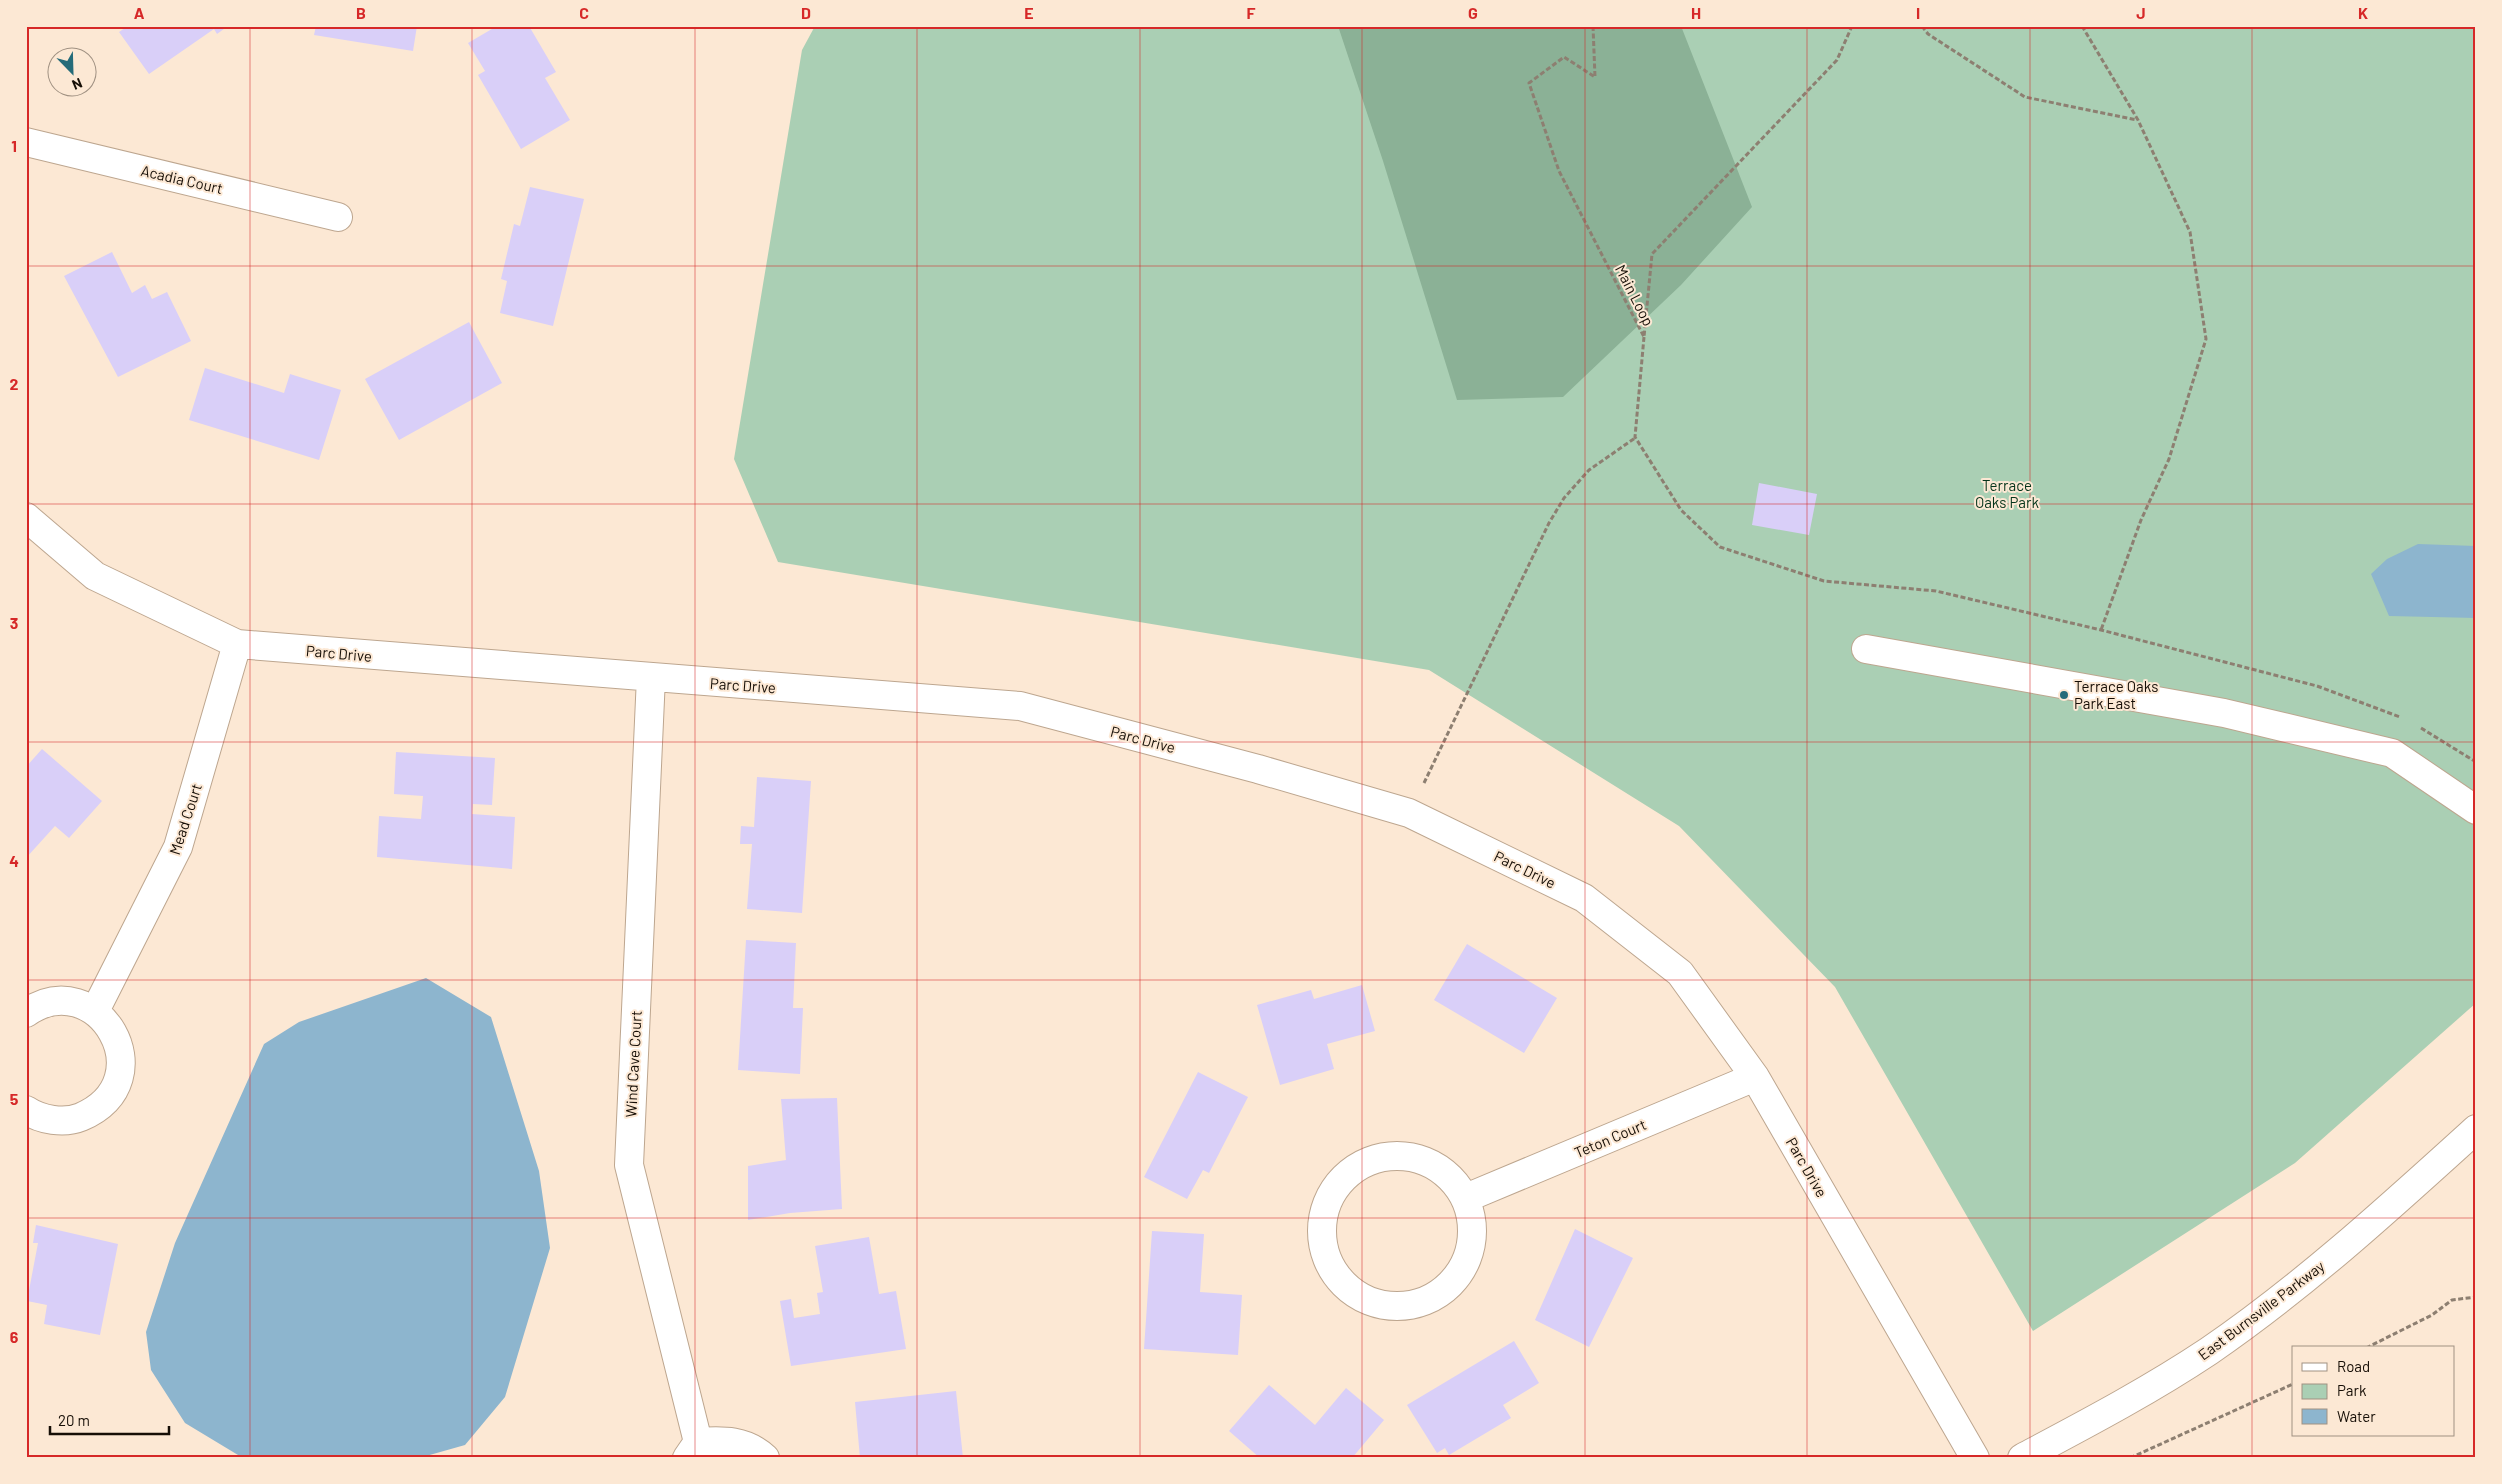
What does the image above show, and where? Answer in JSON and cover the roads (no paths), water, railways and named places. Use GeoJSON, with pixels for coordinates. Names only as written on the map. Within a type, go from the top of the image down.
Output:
{"type":"FeatureCollection","features":[{"type":"Feature","properties":{"kind":"street","name":"Acadia Court"},"geometry":{"type":"LineString","coordinates":[[26,142],[338,216]]}},
{"type":"Feature","properties":{"kind":"street","name":"Parc Drive"},"geometry":{"type":"LineString","coordinates":[[26,517],[95,576],[237,644],[1020,706],[1258,769],[1409,813],[1584,898],[1680,973],[1754,1077],[1975,1458]]}},
{"type":"Feature","properties":{"kind":"street","name":"Mead Court"},"geometry":{"type":"LineString","coordinates":[[95,1011],[178,847],[237,644]]}},
{"type":"Feature","properties":{"kind":"street"},"geometry":{"type":"LineString","coordinates":[[1866,649],[2224,713],[2392,753],[2476,810]]}},
{"type":"Feature","properties":{"kind":"street","name":"Wind Cave Court"},"geometry":{"type":"LineString","coordinates":[[651,677],[629,1165],[692,1450],[728,1440],[757,1450],[766,1458]]}},
{"type":"Feature","properties":{"kind":"street"},"geometry":{"type":"LineString","coordinates":[[26,1013],[49,1002],[73,1002],[95,1011],[112,1027],[121,1049],[121,1073],[112,1094],[95,1111],[74,1120],[50,1120],[26,1110]]}},
{"type":"Feature","properties":{"kind":"street","name":"Teton Court"},"geometry":{"type":"LineString","coordinates":[[1466,1198],[1754,1077]]}},
{"type":"Feature","properties":{"kind":"street","name":"East Burnsville Parkway"},"geometry":{"type":"LineString","coordinates":[[2022,1458],[2134,1398],[2224,1340],[2290,1292],[2358,1236],[2476,1129]]}},
{"type":"Feature","properties":{"kind":"street"},"geometry":{"type":"LineString","coordinates":[[1394,1155],[1423,1159],[1449,1174],[1466,1198],[1473,1227],[1469,1256],[1453,1282],[1429,1299],[1400,1307],[1371,1302],[1346,1287],[1328,1263],[1321,1234],[1325,1204],[1341,1179],[1365,1162],[1394,1155]]}},
{"type":"Feature","properties":{"kind":"water"},"geometry":{"type":"Polygon","coordinates":[[[2418,544],[2476,546],[2476,618],[2389,616],[2371,574],[2387,559],[2418,544]]]}},
{"type":"Feature","properties":{"kind":"water"},"geometry":{"type":"Polygon","coordinates":[[[426,978],[491,1017],[539,1171],[550,1248],[505,1397],[465,1445],[419,1458],[243,1458],[185,1423],[151,1370],[146,1332],[175,1243],[264,1044],[299,1022],[426,978]]]}},
{"type":"Feature","properties":{"kind":"place","name":"Terrace Oaks Park East"},"geometry":{"type":"Point","coordinates":[2064,695]}},
{"type":"Feature","properties":{"kind":"park label","name":"Terrace Oaks Park"},"geometry":{"type":"Point","coordinates":[2007,494]}}]}
